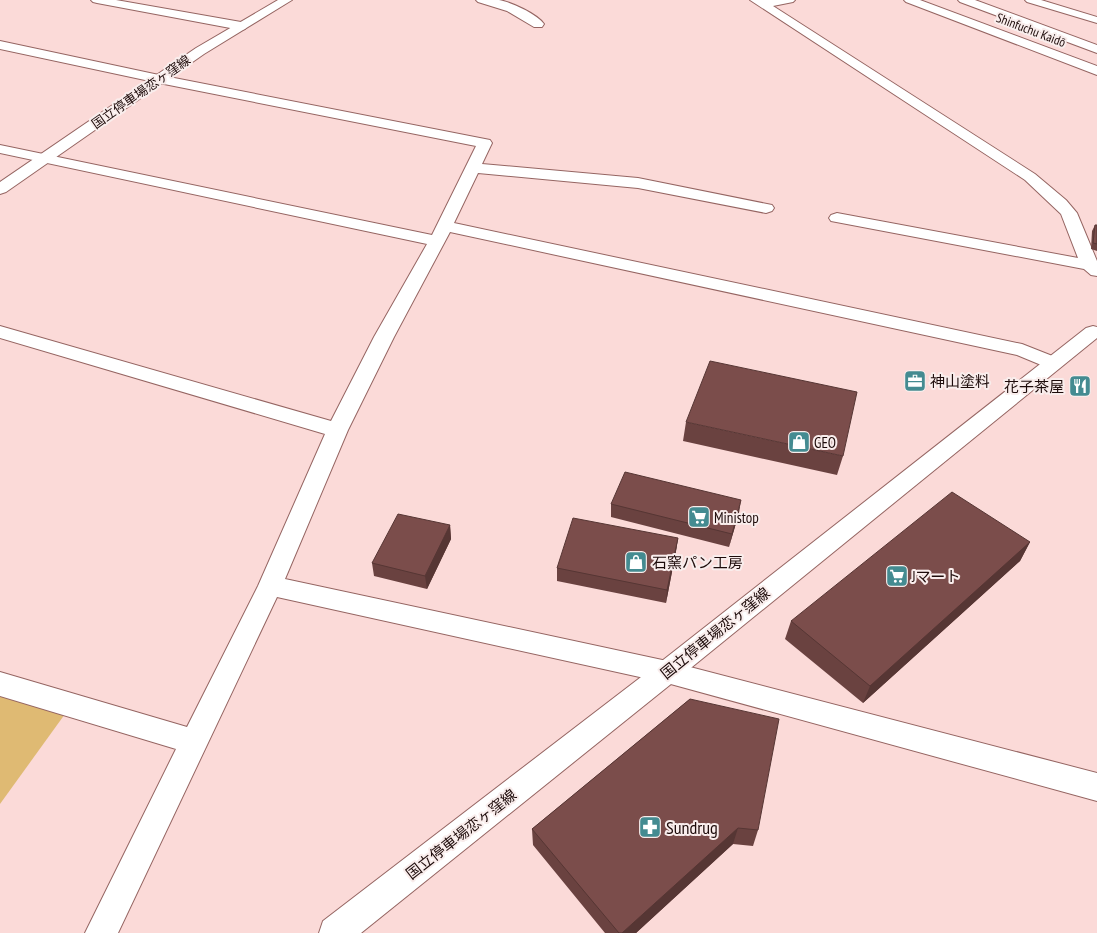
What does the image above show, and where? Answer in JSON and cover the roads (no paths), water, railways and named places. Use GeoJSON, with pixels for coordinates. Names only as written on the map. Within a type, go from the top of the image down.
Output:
{"type":"FeatureCollection","features":[{"type":"Feature","properties":{"kind":"street"},"geometry":{"type":"LineString","coordinates":[[97,0],[241,26]]}},
{"type":"Feature","properties":{"kind":"street","name":"国立停車場恋ヶ窪線"},"geometry":{"type":"LineString","coordinates":[[0,189],[159,79],[241,26],[286,0]]}},
{"type":"Feature","properties":{"kind":"street"},"geometry":{"type":"LineString","coordinates":[[482,0],[509,6],[522,12],[538,24]]}},
{"type":"Feature","properties":{"kind":"street"},"geometry":{"type":"LineString","coordinates":[[759,2],[789,0]]}},
{"type":"Feature","properties":{"kind":"street","name":"Shinfuchu Kaidō"},"geometry":{"type":"LineString","coordinates":[[910,0],[1097,71]]}},
{"type":"Feature","properties":{"kind":"street","name":"Shinfuchu Kaidō"},"geometry":{"type":"LineString","coordinates":[[940,0],[1097,58]]}},
{"type":"Feature","properties":{"kind":"street"},"geometry":{"type":"LineString","coordinates":[[964,0],[1097,49]]}},
{"type":"Feature","properties":{"kind":"street"},"geometry":{"type":"LineString","coordinates":[[759,2],[1030,177],[1060,202],[1068,213],[1094,268]]}},
{"type":"Feature","properties":{"kind":"street"},"geometry":{"type":"LineString","coordinates":[[0,45],[159,79],[485,143],[440,233],[384,337],[338,430],[270,586],[101,933]]}},
{"type":"Feature","properties":{"kind":"street"},"geometry":{"type":"LineString","coordinates":[[0,149],[440,233],[1022,350],[1053,363]]}},
{"type":"Feature","properties":{"kind":"street"},"geometry":{"type":"LineString","coordinates":[[472,168],[638,183],[766,208]]}},
{"type":"Feature","properties":{"kind":"street"},"geometry":{"type":"LineString","coordinates":[[836,218],[1094,268]]}},
{"type":"Feature","properties":{"kind":"street"},"geometry":{"type":"LineString","coordinates":[[0,332],[338,430]]}},
{"type":"Feature","properties":{"kind":"street","name":"国立停車場恋ヶ窪線"},"geometry":{"type":"LineString","coordinates":[[335,933],[667,672],[1053,363],[1095,333]]}},
{"type":"Feature","properties":{"kind":"street"},"geometry":{"type":"LineString","coordinates":[[270,586],[667,672],[1097,787]]}},
{"type":"Feature","properties":{"kind":"street"},"geometry":{"type":"LineString","coordinates":[[0,684],[195,742]]}},
{"type":"Feature","properties":{"kind":"lane"},"geometry":{"type":"LineString","coordinates":[[1030,0],[1097,20]]}},
{"type":"Feature","properties":{"kind":"place","name":"神山塗料"},"geometry":{"type":"Point","coordinates":[915,381]}},
{"type":"Feature","properties":{"kind":"place","name":"花子茶屋"},"geometry":{"type":"Point","coordinates":[1080,386]}},
{"type":"Feature","properties":{"kind":"place","name":"GEO"},"geometry":{"type":"Point","coordinates":[799,442]}},
{"type":"Feature","properties":{"kind":"place","name":"Ministop"},"geometry":{"type":"Point","coordinates":[699,517]}},
{"type":"Feature","properties":{"kind":"place","name":"石窯パン工房"},"geometry":{"type":"Point","coordinates":[636,562]}},
{"type":"Feature","properties":{"kind":"place","name":"Jマート"},"geometry":{"type":"Point","coordinates":[897,576]}},
{"type":"Feature","properties":{"kind":"place","name":"Sundrug"},"geometry":{"type":"Point","coordinates":[650,827]}}]}
